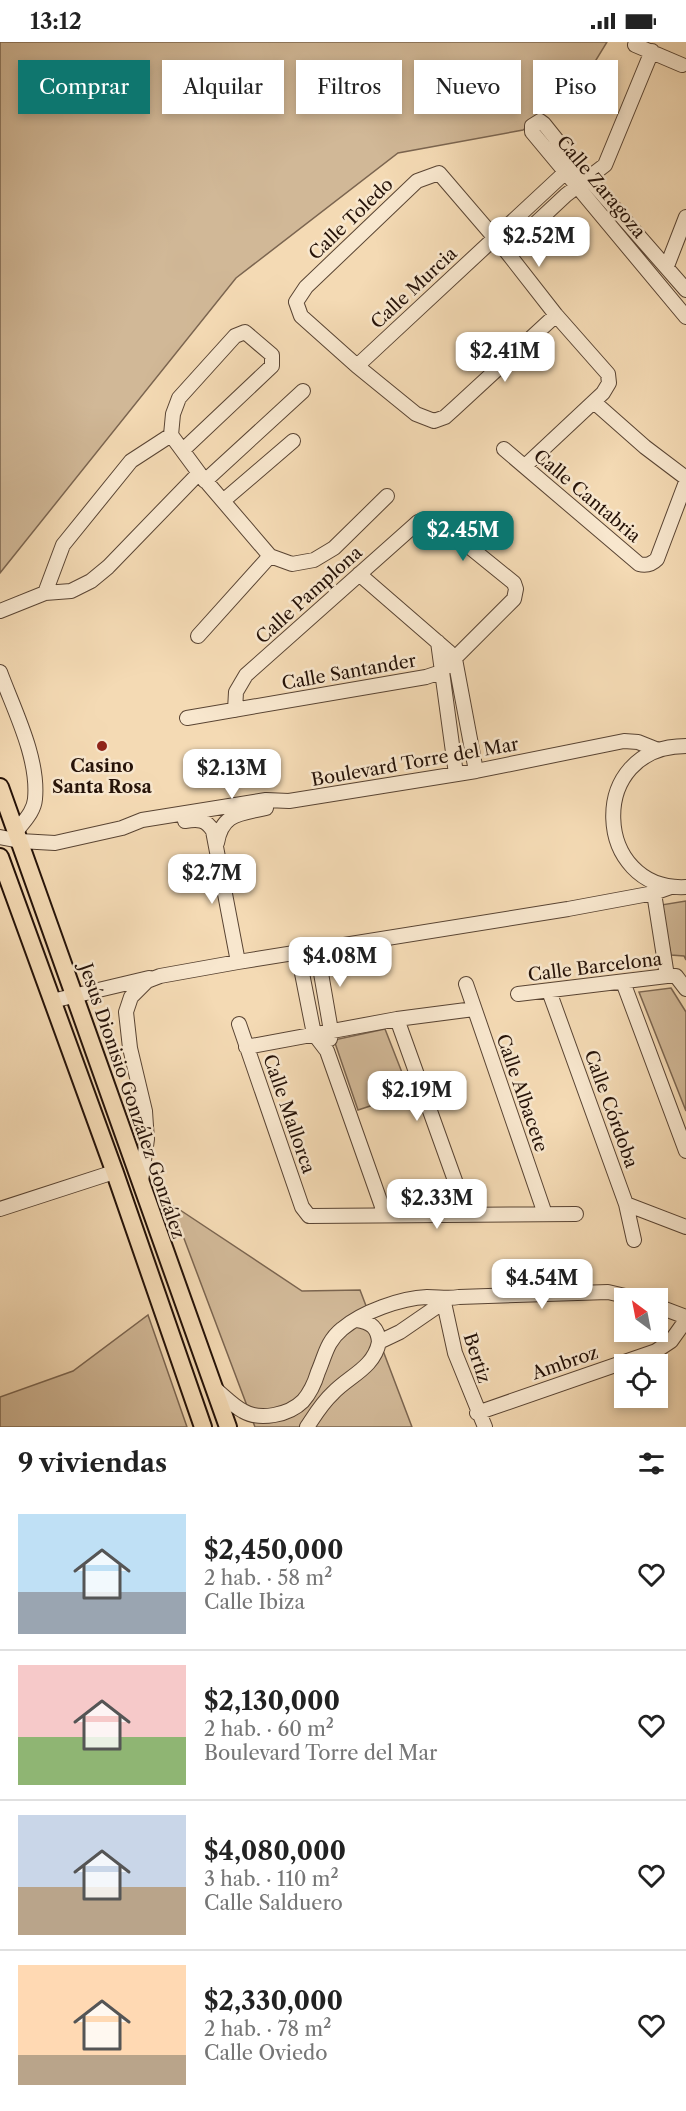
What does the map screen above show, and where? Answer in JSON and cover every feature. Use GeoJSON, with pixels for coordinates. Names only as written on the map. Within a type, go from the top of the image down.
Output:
{"type":"FeatureCollection","features":[{"type":"Feature","properties":{"kind":"main road","name":"Jesús Dionisio González González"},"geometry":{"type":"LineString","coordinates":[[0,787],[12,837],[74,994],[228,1427]]}},
{"type":"Feature","properties":{"kind":"main road"},"geometry":{"type":"LineString","coordinates":[[1,861],[114,1172],[203,1427]]}},
{"type":"Feature","properties":{"kind":"street"},"geometry":{"type":"LineString","coordinates":[[635,45],[682,65]]}},
{"type":"Feature","properties":{"kind":"street"},"geometry":{"type":"LineString","coordinates":[[506,251],[605,165],[652,51]]}},
{"type":"Feature","properties":{"kind":"street","name":"Calle Zaragoza"},"geometry":{"type":"LineString","coordinates":[[686,290],[576,164],[547,126],[540,121],[535,124],[531,128],[534,135],[686,317]]}},
{"type":"Feature","properties":{"kind":"street","name":"Calle Murcia"},"geometry":{"type":"LineString","coordinates":[[357,366],[576,164]]}},
{"type":"Feature","properties":{"kind":"street","name":"Calle Toledo"},"geometry":{"type":"LineString","coordinates":[[357,366],[301,316],[296,302],[306,287],[417,181],[439,173],[494,238]]}},
{"type":"Feature","properties":{"kind":"street"},"geometry":{"type":"LineString","coordinates":[[667,267],[686,217]]}},
{"type":"Feature","properties":{"kind":"street"},"geometry":{"type":"LineString","coordinates":[[494,238],[556,315],[604,368],[609,379],[607,387],[594,402],[525,466]]}},
{"type":"Feature","properties":{"kind":"street"},"geometry":{"type":"LineString","coordinates":[[357,366],[416,414],[434,421],[445,417],[556,315]]}},
{"type":"Feature","properties":{"kind":"street"},"geometry":{"type":"LineString","coordinates":[[183,450],[272,366],[273,355],[245,332],[235,336],[180,398],[173,414],[171,435],[202,477],[270,556],[292,564],[314,560],[334,549],[387,496]]}},
{"type":"Feature","properties":{"kind":"street"},"geometry":{"type":"LineString","coordinates":[[0,611],[45,593],[71,591],[99,575],[202,477],[303,391]]}},
{"type":"Feature","properties":{"kind":"street"},"geometry":{"type":"LineString","coordinates":[[594,402],[686,480]]}},
{"type":"Feature","properties":{"kind":"street"},"geometry":{"type":"LineString","coordinates":[[45,593],[63,545],[131,461],[171,435]]}},
{"type":"Feature","properties":{"kind":"street"},"geometry":{"type":"LineString","coordinates":[[223,501],[293,441]]}},
{"type":"Feature","properties":{"kind":"street","name":"Calle Cantabria"},"geometry":{"type":"LineString","coordinates":[[504,449],[639,564],[650,565],[657,559],[686,480]]}},
{"type":"Feature","properties":{"kind":"street","name":"Calle Pamplona"},"geometry":{"type":"LineString","coordinates":[[235,710],[236,692],[246,675],[411,526],[426,519],[440,524],[514,583],[516,589]]}},
{"type":"Feature","properties":{"kind":"street"},"geometry":{"type":"LineString","coordinates":[[198,636],[270,556]]}},
{"type":"Feature","properties":{"kind":"street"},"geometry":{"type":"LineString","coordinates":[[359,574],[455,659],[476,771]]}},
{"type":"Feature","properties":{"kind":"street","name":"Calle Santander"},"geometry":{"type":"LineString","coordinates":[[187,718],[426,677],[441,672],[514,599],[516,589]]}},
{"type":"Feature","properties":{"kind":"street"},"geometry":{"type":"LineString","coordinates":[[438,642],[456,774]]}},
{"type":"Feature","properties":{"kind":"street"},"geometry":{"type":"LineString","coordinates":[[0,672],[33,760],[35,801],[29,814],[12,837]]}},
{"type":"Feature","properties":{"kind":"street"},"geometry":{"type":"LineString","coordinates":[[448,718],[465,715]]}},
{"type":"Feature","properties":{"kind":"street","name":"Boulevard Torre del Mar"},"geometry":{"type":"LineString","coordinates":[[12,837],[55,843],[122,828],[142,820],[266,800],[289,801],[476,771],[624,741],[638,742],[658,750]]}},
{"type":"Feature","properties":{"kind":"street"},"geometry":{"type":"LineString","coordinates":[[682,887],[652,880],[635,869],[622,853],[614,834],[612,813],[616,793],[626,775],[640,760],[658,750],[686,746]]}},
{"type":"Feature","properties":{"kind":"street"},"geometry":{"type":"LineString","coordinates":[[217,843],[221,826],[229,818],[289,801]]}},
{"type":"Feature","properties":{"kind":"street"},"geometry":{"type":"LineString","coordinates":[[122,828],[144,828],[195,819],[210,826],[217,843],[238,962]]}},
{"type":"Feature","properties":{"kind":"street"},"geometry":{"type":"LineString","coordinates":[[52,1001],[74,994],[160,976],[568,909],[682,887]]}},
{"type":"Feature","properties":{"kind":"street"},"geometry":{"type":"LineString","coordinates":[[654,893],[672,976],[686,989]]}},
{"type":"Feature","properties":{"kind":"street"},"geometry":{"type":"LineString","coordinates":[[317,950],[331,1031],[327,1051]]}},
{"type":"Feature","properties":{"kind":"street"},"geometry":{"type":"LineString","coordinates":[[298,953],[314,1034],[327,1051],[385,1215],[576,1214]]}},
{"type":"Feature","properties":{"kind":"street"},"geometry":{"type":"LineString","coordinates":[[141,1181],[147,1139],[145,1111],[130,1048],[126,1012],[131,997],[137,990],[147,981],[160,976]]}},
{"type":"Feature","properties":{"kind":"street","name":"Calle Barcelona"},"geometry":{"type":"LineString","coordinates":[[519,994],[672,976]]}},
{"type":"Feature","properties":{"kind":"street"},"geometry":{"type":"LineString","coordinates":[[623,982],[686,1149]]}},
{"type":"Feature","properties":{"kind":"street","name":"Calle Albacete"},"geometry":{"type":"LineString","coordinates":[[466,984],[545,1214]]}},
{"type":"Feature","properties":{"kind":"street","name":"Calle Córdoba"},"geometry":{"type":"LineString","coordinates":[[549,991],[626,1204],[634,1240]]}},
{"type":"Feature","properties":{"kind":"street"},"geometry":{"type":"LineString","coordinates":[[246,1047],[397,1019],[474,1010]]}},
{"type":"Feature","properties":{"kind":"street"},"geometry":{"type":"LineString","coordinates":[[397,1019],[467,1214]]}},
{"type":"Feature","properties":{"kind":"street","name":"Calle Mallorca"},"geometry":{"type":"LineString","coordinates":[[239,1024],[302,1207],[308,1215],[385,1215]]}},
{"type":"Feature","properties":{"kind":"street"},"geometry":{"type":"LineString","coordinates":[[0,1209],[114,1172]]}},
{"type":"Feature","properties":{"kind":"street"},"geometry":{"type":"LineString","coordinates":[[626,1204],[686,1227]]}},
{"type":"Feature","properties":{"kind":"street"},"geometry":{"type":"LineString","coordinates":[[214,1388],[243,1411],[262,1416],[274,1415],[296,1406],[311,1388],[330,1341],[342,1329],[378,1309],[403,1301],[428,1297],[445,1300],[459,1297],[614,1293]]}},
{"type":"Feature","properties":{"kind":"street"},"geometry":{"type":"LineString","coordinates":[[379,1342],[398,1333],[445,1300]]}},
{"type":"Feature","properties":{"kind":"street","name":"Bertiz"},"geometry":{"type":"LineString","coordinates":[[445,1300],[455,1353],[484,1427]]}},
{"type":"Feature","properties":{"kind":"street"},"geometry":{"type":"LineString","coordinates":[[668,1311],[686,1319]]}},
{"type":"Feature","properties":{"kind":"street","name":"Ambroz"},"geometry":{"type":"LineString","coordinates":[[477,1413],[656,1351],[671,1341],[686,1319]]}},
{"type":"Feature","properties":{"kind":"street"},"geometry":{"type":"LineString","coordinates":[[307,1427],[322,1405],[340,1386],[364,1368],[377,1350],[378,1334],[372,1325],[357,1320]]}},
{"type":"Feature","properties":{"kind":"street"},"geometry":{"type":"LineString","coordinates":[[319,1370],[326,1382],[340,1386]]}},
{"type":"Feature","properties":{"kind":"street"},"geometry":{"type":"LineString","coordinates":[[243,1411],[249,1427]]}},
{"type":"Feature","properties":{"kind":"shaded area"},"geometry":{"type":"Polygon","coordinates":[[[0,42],[607,42],[596,60],[533,60],[533,114],[542,114],[523,130],[398,153],[236,278],[0,573],[0,42]]]}},
{"type":"Feature","properties":{"kind":"shaded area"},"geometry":{"type":"Polygon","coordinates":[[[686,901],[686,960],[684,956],[671,955],[661,905],[686,901]]]}},
{"type":"Feature","properties":{"kind":"shaded area"},"geometry":{"type":"Polygon","coordinates":[[[671,988],[686,1012],[686,1111],[639,992],[671,988]]]}},
{"type":"Feature","properties":{"kind":"shaded area"},"geometry":{"type":"Polygon","coordinates":[[[385,1029],[410,1093],[358,1110],[334,1040],[385,1029]]]}},
{"type":"Feature","properties":{"kind":"shaded area"},"geometry":{"type":"Polygon","coordinates":[[[171,1204],[302,1291],[360,1290],[412,1427],[255,1427],[171,1204]]]}},
{"type":"Feature","properties":{"kind":"shaded area"},"geometry":{"type":"Polygon","coordinates":[[[148,1315],[187,1427],[0,1427],[0,1397],[73,1371],[148,1315]]]}},
{"type":"Feature","properties":{"kind":"place","name":"Casino Santa Rosa"},"geometry":{"type":"Point","coordinates":[102,746]}}]}
